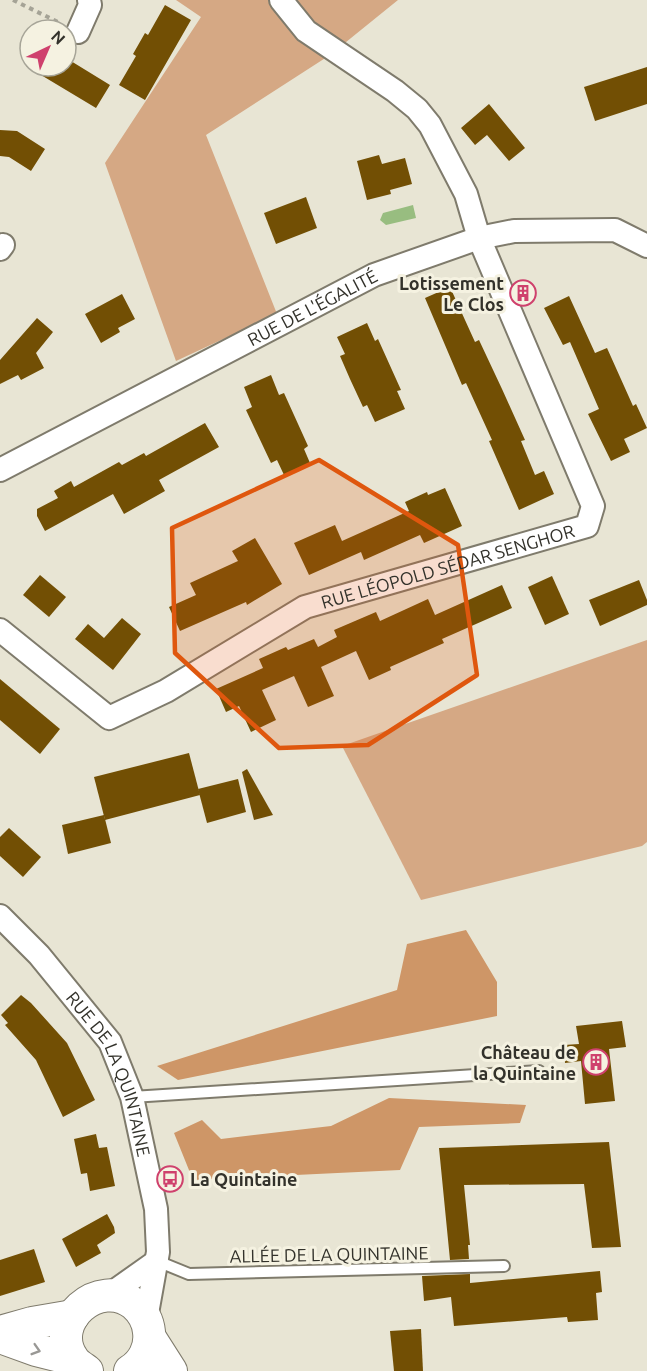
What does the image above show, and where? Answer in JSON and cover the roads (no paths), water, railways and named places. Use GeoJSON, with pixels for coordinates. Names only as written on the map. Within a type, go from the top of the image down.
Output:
{"type":"FeatureCollection","features":[{"type":"Feature","properties":{"kind":"main road"},"geometry":{"type":"LineString","coordinates":[[80,1365],[67,1343],[68,1327],[73,1316],[88,1300],[109,1295],[120,1296],[140,1309],[171,1371]]}},
{"type":"Feature","properties":{"kind":"main road"},"geometry":{"type":"LineString","coordinates":[[0,1332],[32,1323],[73,1316]]}},
{"type":"Feature","properties":{"kind":"main road"},"geometry":{"type":"LineString","coordinates":[[130,1371],[137,1366],[146,1353],[148,1329]]}},
{"type":"Feature","properties":{"kind":"main road"},"geometry":{"type":"LineString","coordinates":[[0,1337],[80,1365]]}},
{"type":"Feature","properties":{"kind":"street"},"geometry":{"type":"LineString","coordinates":[[78,32],[90,4],[89,0]]}},
{"type":"Feature","properties":{"kind":"street"},"geometry":{"type":"LineString","coordinates":[[281,0],[306,31],[417,108],[430,125],[466,194],[479,238]]}},
{"type":"Feature","properties":{"kind":"street","name":"RUE DE L'ÉGALITÉ"},"geometry":{"type":"LineString","coordinates":[[0,470],[374,275],[479,238],[514,231],[615,230],[647,246]]}},
{"type":"Feature","properties":{"kind":"street","name":"RUE LÉOPOLD SÉDAR SENGHOR"},"geometry":{"type":"LineString","coordinates":[[0,630],[109,718],[166,691],[305,607],[586,526],[592,506],[479,238]]}},
{"type":"Feature","properties":{"kind":"street","name":"RUE DE LA QUINTAINE"},"geometry":{"type":"LineString","coordinates":[[0,916],[39,956],[110,1042],[132,1097],[156,1209],[157,1261],[148,1329]]}},
{"type":"Feature","properties":{"kind":"street"},"geometry":{"type":"LineString","coordinates":[[109,1295],[157,1261]]}},
{"type":"Feature","properties":{"kind":"lane"},"geometry":{"type":"LineString","coordinates":[[132,1097],[539,1071]]}},
{"type":"Feature","properties":{"kind":"lane","name":"ALLÉE DE LA QUINTAINE"},"geometry":{"type":"LineString","coordinates":[[157,1261],[189,1274],[504,1266]]}},
{"type":"Feature","properties":{"kind":"place","name":"Lotissement Le Clos"},"geometry":{"type":"Point","coordinates":[523,293]}},
{"type":"Feature","properties":{"kind":"place","name":"Château de la Quintaine"},"geometry":{"type":"Point","coordinates":[596,1062]}},
{"type":"Feature","properties":{"kind":"place","name":"La Quintaine"},"geometry":{"type":"Point","coordinates":[170,1179]}}]}
